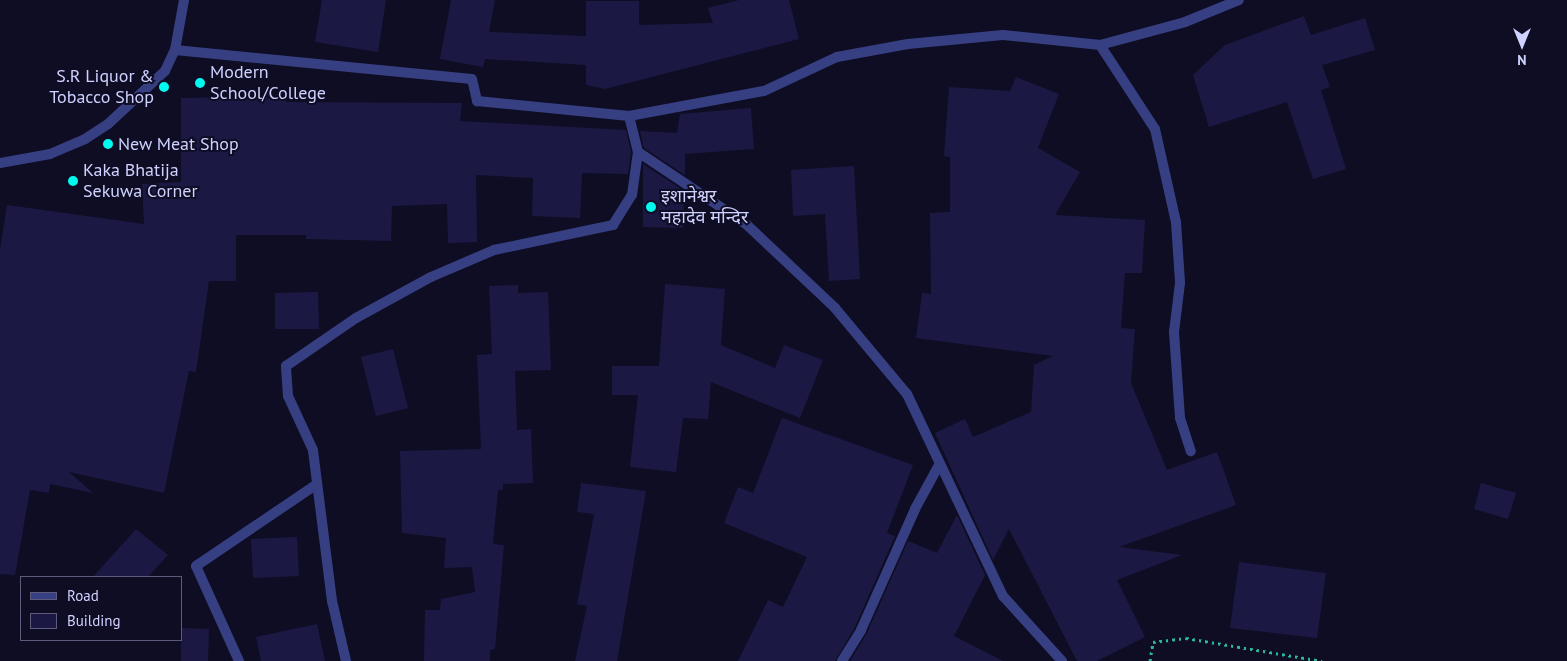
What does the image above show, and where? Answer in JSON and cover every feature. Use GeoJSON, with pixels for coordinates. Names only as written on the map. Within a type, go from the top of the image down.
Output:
{"type":"FeatureCollection","features":[{"type":"Feature","properties":{"kind":"street"},"geometry":{"type":"LineString","coordinates":[[0,163],[50,154],[92,134],[165,71],[175,50],[184,0]]}},
{"type":"Feature","properties":{"kind":"street"},"geometry":{"type":"LineString","coordinates":[[175,50],[472,80],[477,101],[629,116],[764,91],[837,57],[908,44],[1003,35],[1100,45],[1185,22],[1239,0]]}},
{"type":"Feature","properties":{"kind":"street"},"geometry":{"type":"LineString","coordinates":[[1100,45],[1155,128],[1176,222],[1180,283],[1174,332],[1180,418],[1192,451]]}},
{"type":"Feature","properties":{"kind":"street"},"geometry":{"type":"LineString","coordinates":[[346,661],[332,601],[313,450],[288,396],[286,366],[356,318],[431,278],[494,250],[613,225],[632,195],[638,152],[629,116]]}},
{"type":"Feature","properties":{"kind":"street"},"geometry":{"type":"LineString","coordinates":[[638,152],[746,224],[835,308],[907,394],[939,465],[1003,596],[1062,661]]}},
{"type":"Feature","properties":{"kind":"street"},"geometry":{"type":"LineString","coordinates":[[842,661],[860,630],[915,508],[939,465]]}},
{"type":"Feature","properties":{"kind":"street"},"geometry":{"type":"LineString","coordinates":[[239,661],[196,566],[318,484]]}},
{"type":"Feature","properties":{"kind":"path"},"geometry":{"type":"LineString","coordinates":[[1150,661],[1152,642],[1186,638],[1322,661]]}},
{"type":"Feature","properties":{"kind":"building"},"geometry":{"type":"Polygon","coordinates":[[[322,0],[386,0],[378,52],[315,42],[322,0]]]}},
{"type":"Feature","properties":{"kind":"building"},"geometry":{"type":"Polygon","coordinates":[[[451,0],[495,0],[489,32],[586,36],[586,1],[639,1],[639,25],[713,23],[708,8],[739,0],[789,0],[799,39],[605,89],[586,85],[586,65],[485,59],[483,67],[440,59],[451,0]]]}},
{"type":"Feature","properties":{"kind":"building"},"geometry":{"type":"Polygon","coordinates":[[[1304,16],[1311,35],[1365,18],[1375,50],[1322,65],[1330,87],[1321,90],[1346,169],[1313,179],[1287,102],[1209,127],[1193,75],[1225,45],[1304,16]]]}},
{"type":"Feature","properties":{"kind":"building"},"geometry":{"type":"Polygon","coordinates":[[[1016,77],[1059,94],[1038,148],[1080,172],[1055,215],[1145,220],[1142,273],[1125,273],[1121,328],[1135,329],[1131,383],[1167,470],[1217,452],[1236,505],[1119,547],[1182,555],[1117,580],[1145,637],[1097,661],[1077,661],[1009,529],[993,560],[935,433],[965,419],[973,437],[1031,412],[1034,365],[1053,356],[916,338],[922,293],[931,294],[930,213],[950,212],[950,157],[944,156],[949,87],[1010,91],[1016,77]]]}},
{"type":"Feature","properties":{"kind":"building"},"geometry":{"type":"Polygon","coordinates":[[[242,97],[286,99],[286,102],[462,103],[460,121],[626,130],[631,152],[628,174],[582,173],[580,218],[532,216],[533,178],[476,175],[477,242],[448,243],[447,204],[392,206],[391,241],[306,239],[306,235],[236,235],[236,281],[209,281],[196,372],[189,371],[164,493],[69,472],[93,493],[50,484],[49,493],[30,490],[15,575],[0,574],[0,250],[7,205],[144,224],[142,184],[181,182],[181,98],[242,97]]]}},
{"type":"Feature","properties":{"kind":"building"},"geometry":{"type":"Polygon","coordinates":[[[751,108],[754,149],[685,154],[685,175],[644,148],[640,131],[677,133],[680,114],[751,108]]]}},
{"type":"Feature","properties":{"kind":"building"},"geometry":{"type":"Polygon","coordinates":[[[643,164],[684,191],[683,228],[643,227],[643,164]]]}},
{"type":"Feature","properties":{"kind":"building"},"geometry":{"type":"Polygon","coordinates":[[[854,166],[860,279],[829,281],[825,214],[793,216],[791,170],[854,166]]]}},
{"type":"Feature","properties":{"kind":"building"},"geometry":{"type":"Polygon","coordinates":[[[665,284],[725,289],[721,345],[775,368],[784,345],[823,360],[800,418],[711,382],[708,419],[683,418],[676,472],[630,467],[638,395],[612,395],[612,366],[659,366],[665,284]]]}},
{"type":"Feature","properties":{"kind":"building"},"geometry":{"type":"Polygon","coordinates":[[[518,285],[518,293],[548,292],[551,370],[515,371],[517,430],[531,429],[533,483],[503,484],[503,490],[498,490],[493,544],[504,545],[495,649],[490,650],[490,661],[424,661],[425,610],[440,610],[441,599],[475,592],[472,567],[444,568],[446,538],[402,533],[400,451],[481,449],[477,355],[492,354],[489,286],[518,285]]]}},
{"type":"Feature","properties":{"kind":"building"},"geometry":{"type":"Polygon","coordinates":[[[318,292],[319,329],[275,329],[275,293],[318,292]]]}},
{"type":"Feature","properties":{"kind":"building"},"geometry":{"type":"Polygon","coordinates":[[[393,349],[408,408],[376,416],[361,357],[393,349]]]}},
{"type":"Feature","properties":{"kind":"building"},"geometry":{"type":"Polygon","coordinates":[[[782,418],[913,465],[887,533],[895,536],[855,627],[835,661],[738,661],[768,600],[783,607],[807,557],[724,523],[738,487],[753,493],[782,418]]]}},
{"type":"Feature","properties":{"kind":"building"},"geometry":{"type":"Polygon","coordinates":[[[581,483],[646,491],[617,661],[575,661],[587,606],[577,604],[594,514],[577,512],[581,483]]]}},
{"type":"Feature","properties":{"kind":"building"},"geometry":{"type":"Polygon","coordinates":[[[1481,483],[1516,493],[1508,519],[1474,509],[1481,483]]]}},
{"type":"Feature","properties":{"kind":"building"},"geometry":{"type":"Polygon","coordinates":[[[957,515],[985,575],[954,636],[1003,661],[850,661],[867,633],[908,541],[937,553],[957,515]]]}},
{"type":"Feature","properties":{"kind":"building"},"geometry":{"type":"Polygon","coordinates":[[[136,529],[168,555],[149,576],[94,576],[136,529]]]}},
{"type":"Feature","properties":{"kind":"building"},"geometry":{"type":"Polygon","coordinates":[[[297,537],[299,576],[253,578],[251,539],[297,537]]]}},
{"type":"Feature","properties":{"kind":"building"},"geometry":{"type":"Polygon","coordinates":[[[1239,562],[1326,573],[1317,638],[1230,628],[1239,562]]]}},
{"type":"Feature","properties":{"kind":"building"},"geometry":{"type":"Polygon","coordinates":[[[317,624],[325,661],[261,661],[256,637],[317,624]]]}},
{"type":"Feature","properties":{"kind":"building"},"geometry":{"type":"Polygon","coordinates":[[[182,628],[209,629],[208,661],[181,661],[182,628]]]}},
{"type":"Feature","properties":{"kind":"place","name":"Modern School/College"},"geometry":{"type":"Point","coordinates":[200,83]}},
{"type":"Feature","properties":{"kind":"place","name":"S.R Liquor & Tobacco Shop"},"geometry":{"type":"Point","coordinates":[164,87]}},
{"type":"Feature","properties":{"kind":"place","name":"New Meat Shop"},"geometry":{"type":"Point","coordinates":[108,144]}},
{"type":"Feature","properties":{"kind":"place","name":"Kaka Bhatija Sekuwa Corner"},"geometry":{"type":"Point","coordinates":[73,181]}},
{"type":"Feature","properties":{"kind":"place","name":"इशानेश्वर महादेव मन्दिर"},"geometry":{"type":"Point","coordinates":[651,207]}}]}
